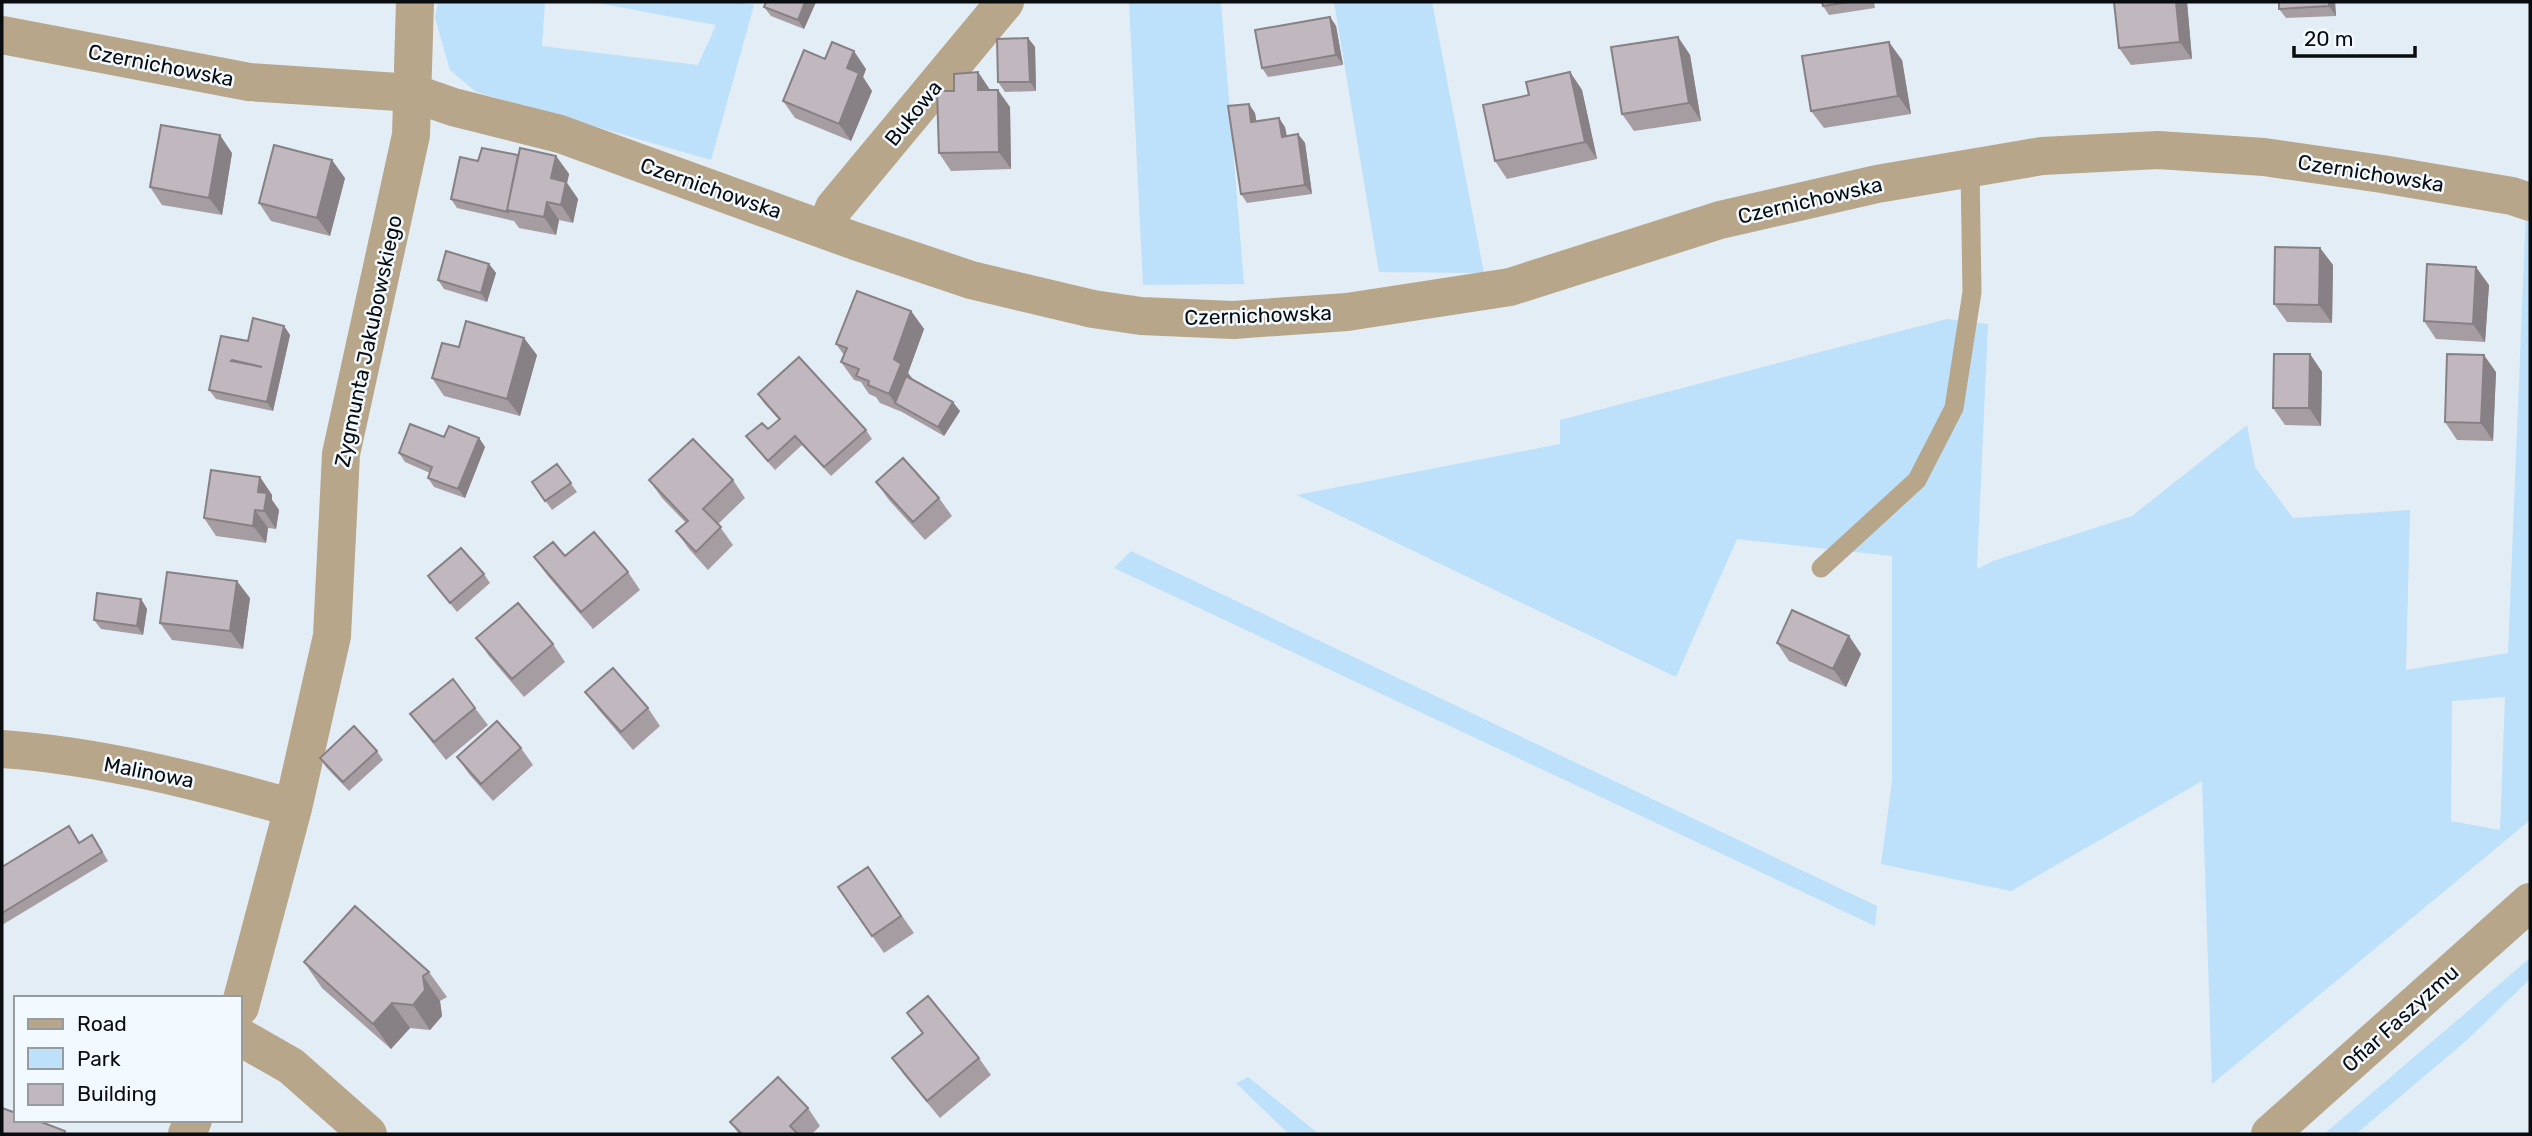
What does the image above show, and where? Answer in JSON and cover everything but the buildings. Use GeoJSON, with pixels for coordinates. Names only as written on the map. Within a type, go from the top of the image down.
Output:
{"type":"FeatureCollection","features":[{"type":"Feature","properties":{"kind":"street","name":"Zygmunta Jakubowskiego"},"geometry":{"type":"LineString","coordinates":[[242,999],[293,808],[332,636],[341,454],[411,135],[415,2]]}},
{"type":"Feature","properties":{"kind":"street","name":"Bukowa"},"geometry":{"type":"LineString","coordinates":[[826,228],[834,208],[1005,2]]}},
{"type":"Feature","properties":{"kind":"street","name":"Czernichowska"},"geometry":{"type":"LineString","coordinates":[[2,35],[249,82],[413,93],[453,107],[560,134],[971,280],[1093,309],[1141,316],[1233,320],[1347,312],[1510,287],[1720,220],[1877,184],[2042,156],[2158,150],[2264,158],[2382,174],[2512,196],[2530,202]]}},
{"type":"Feature","properties":{"kind":"street","name":"Malinowa"},"geometry":{"type":"LineString","coordinates":[[2,749],[106,763],[182,777],[293,808]]}},
{"type":"Feature","properties":{"kind":"street","name":"Ofiar Faszyzmu"},"geometry":{"type":"LineString","coordinates":[[2270,1134],[2530,902]]}},
{"type":"Feature","properties":{"kind":"street"},"geometry":{"type":"LineString","coordinates":[[242,1038],[291,1066],[368,1134]]}},
{"type":"Feature","properties":{"kind":"lane"},"geometry":{"type":"LineString","coordinates":[[1821,568],[1917,480],[1954,408],[1972,292],[1970,168]]}},
{"type":"Feature","properties":{"kind":"green space"},"geometry":{"type":"Polygon","coordinates":[[[438,2],[545,2],[542,46],[698,65],[716,25],[592,2],[735,2],[754,5],[711,160],[476,92],[450,70],[435,18],[438,2]]]}},
{"type":"Feature","properties":{"kind":"green space"},"geometry":{"type":"Polygon","coordinates":[[[1129,2],[1221,2],[1244,284],[1143,285],[1129,2]]]}},
{"type":"Feature","properties":{"kind":"green space"},"geometry":{"type":"Polygon","coordinates":[[[1334,2],[1432,2],[1484,273],[1379,272],[1334,2]]]}},
{"type":"Feature","properties":{"kind":"green space"},"geometry":{"type":"Polygon","coordinates":[[[2526,209],[2530,211],[2530,820],[2212,1084],[2202,781],[2011,891],[1881,864],[1892,782],[1892,556],[1737,539],[1676,677],[1297,495],[1560,444],[1560,420],[1947,319],[1988,324],[1977,569],[1993,561],[2132,516],[2247,425],[2255,467],[2293,518],[2410,510],[2406,670],[2508,653],[2526,209]],[[2505,697],[2452,701],[2451,821],[2500,830],[2505,697]]]}},
{"type":"Feature","properties":{"kind":"green space"},"geometry":{"type":"Polygon","coordinates":[[[1131,551],[1877,906],[1875,926],[1114,568],[1131,551]]]}},
{"type":"Feature","properties":{"kind":"green space"},"geometry":{"type":"Polygon","coordinates":[[[2530,958],[2530,979],[2467,1040],[2356,1134],[2324,1134],[2530,958]]]}},
{"type":"Feature","properties":{"kind":"green space"},"geometry":{"type":"Polygon","coordinates":[[[1248,1077],[1319,1134],[1289,1134],[1236,1083],[1248,1077]]]}}]}
